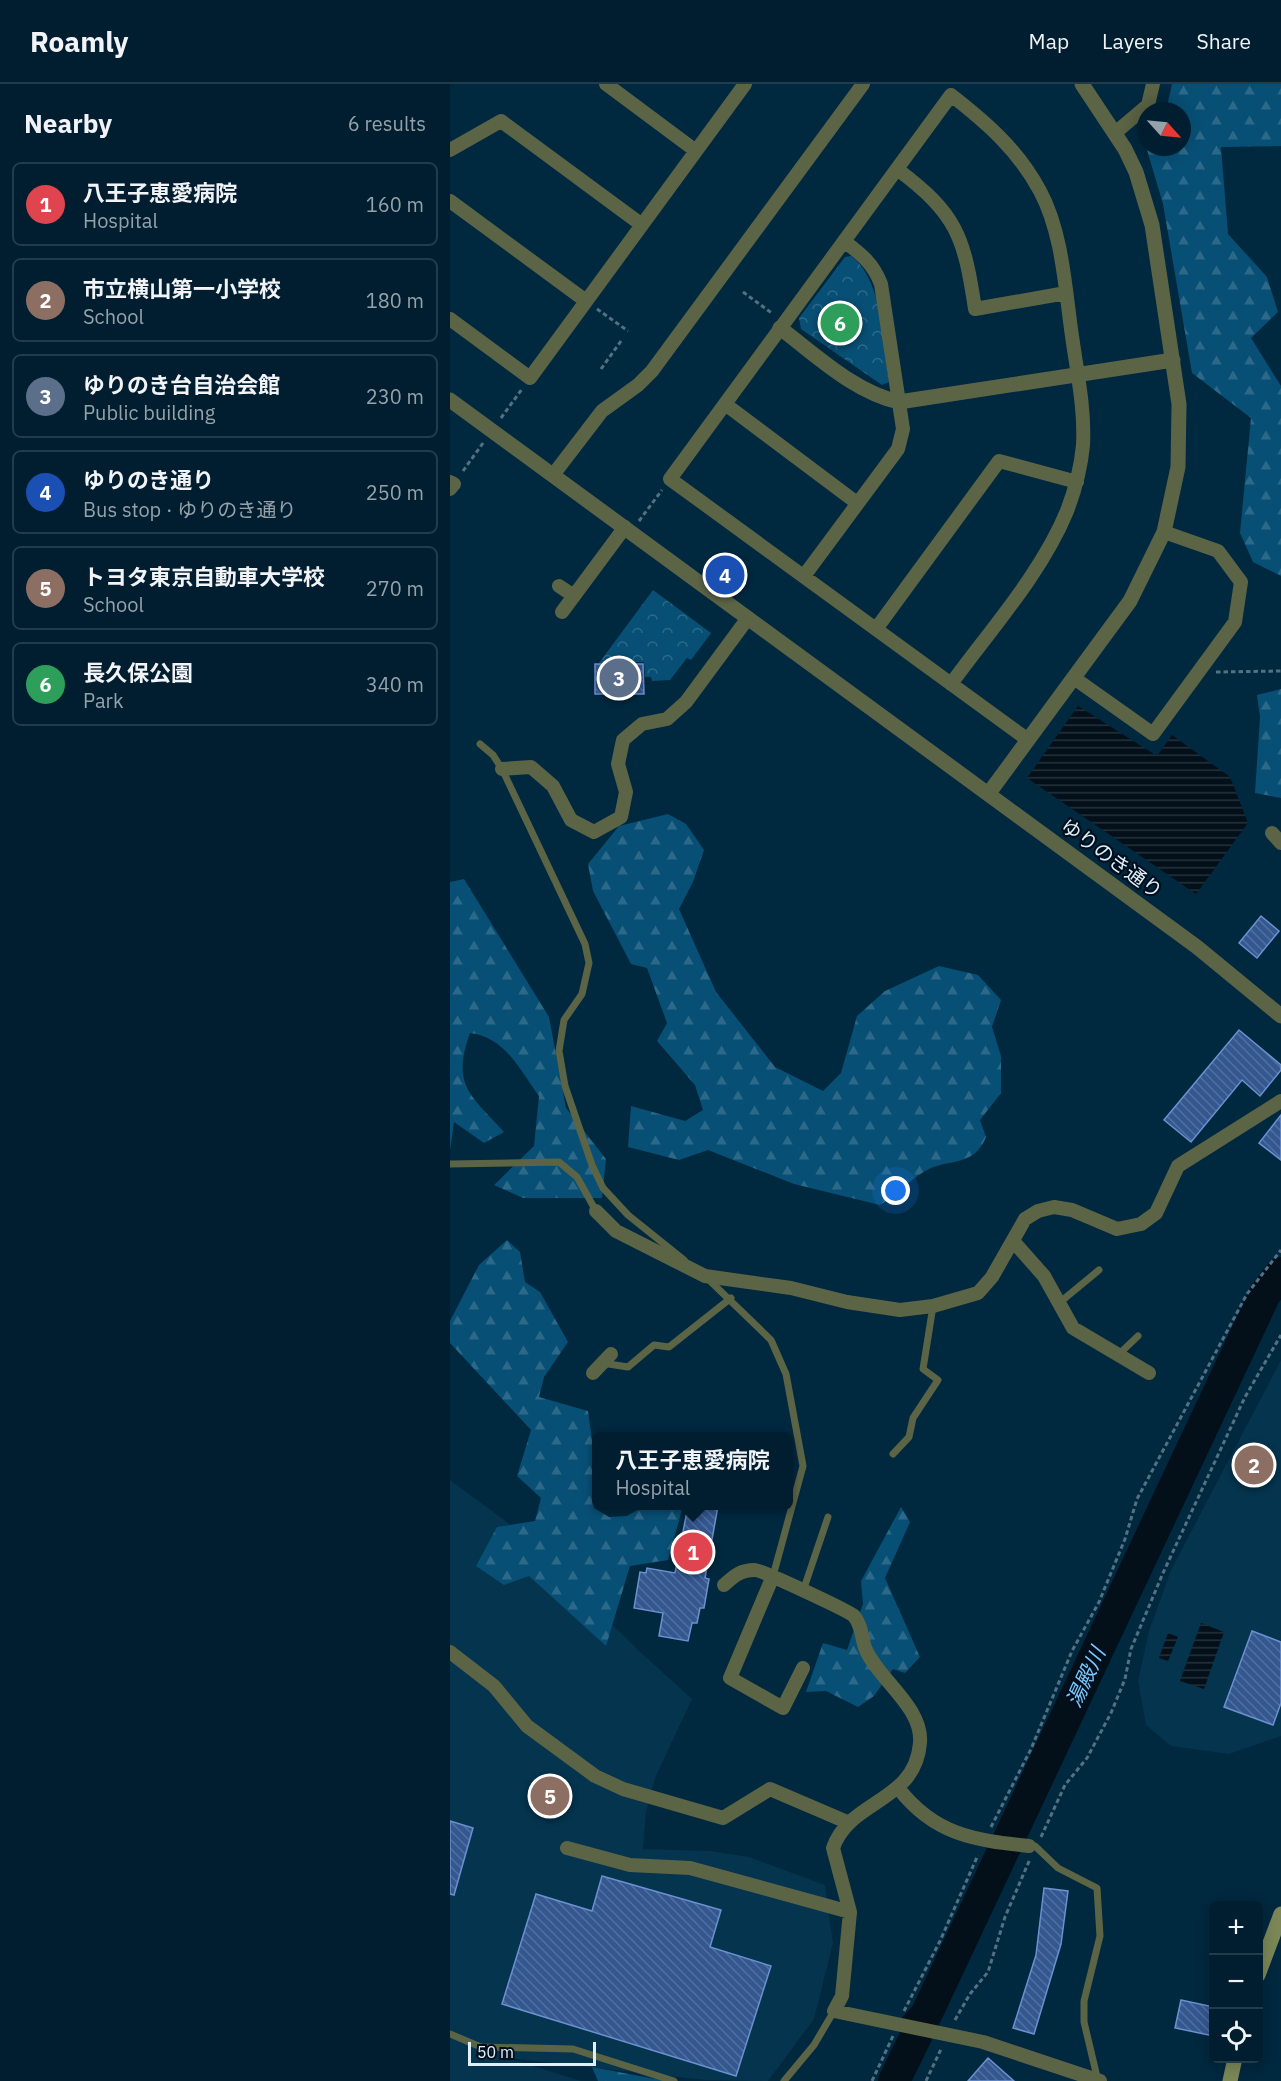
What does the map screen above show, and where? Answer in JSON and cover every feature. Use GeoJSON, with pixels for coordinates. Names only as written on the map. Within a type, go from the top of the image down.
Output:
{"type":"FeatureCollection","features":[{"type":"Feature","properties":{"kind":"main road"},"geometry":{"type":"LineString","coordinates":[[1263,1962],[1281,1914]]}},
{"type":"Feature","properties":{"kind":"main road"},"geometry":{"type":"LineString","coordinates":[[1233,2080],[1235,2063]]}},
{"type":"Feature","properties":{"kind":"street"},"geometry":{"type":"LineString","coordinates":[[606,84],[696,151]]}},
{"type":"Feature","properties":{"kind":"street"},"geometry":{"type":"LineString","coordinates":[[450,319],[530,378],[745,84]]}},
{"type":"Feature","properties":{"kind":"street"},"geometry":{"type":"LineString","coordinates":[[553,475],[602,411],[638,385],[652,371],[863,84]]}},
{"type":"Feature","properties":{"kind":"street"},"geometry":{"type":"LineString","coordinates":[[989,793],[1130,601],[1164,532],[1180,446],[1179,404],[1152,225],[1136,172],[1115,133],[1082,84]]}},
{"type":"Feature","properties":{"kind":"street"},"geometry":{"type":"LineString","coordinates":[[1115,133],[1148,105],[1153,84]]}},
{"type":"Feature","properties":{"kind":"street"},"geometry":{"type":"LineString","coordinates":[[951,684],[1035,570],[1066,512],[1077,482],[1083,445],[1078,375],[1058,241],[1041,193],[1002,138],[951,94],[670,479],[1028,741]]}},
{"type":"Feature","properties":{"kind":"street"},"geometry":{"type":"LineString","coordinates":[[450,150],[501,121],[642,225]]}},
{"type":"Feature","properties":{"kind":"street"},"geometry":{"type":"LineString","coordinates":[[897,169],[926,191],[952,221],[968,260],[975,309],[1066,293]]}},
{"type":"Feature","properties":{"kind":"street"},"geometry":{"type":"LineString","coordinates":[[450,201],[586,301]]}},
{"type":"Feature","properties":{"kind":"street"},"geometry":{"type":"LineString","coordinates":[[804,576],[898,449],[903,429],[881,284],[876,270],[867,258],[844,241]]}},
{"type":"Feature","properties":{"kind":"street"},"geometry":{"type":"LineString","coordinates":[[782,325],[860,386],[878,396],[899,402],[1173,360]]}},
{"type":"Feature","properties":{"kind":"street","name":"ゆりのき通り"},"geometry":{"type":"LineString","coordinates":[[450,400],[1197,947],[1281,1016]]}},
{"type":"Feature","properties":{"kind":"street"},"geometry":{"type":"LineString","coordinates":[[724,405],[858,503]]}},
{"type":"Feature","properties":{"kind":"street"},"geometry":{"type":"LineString","coordinates":[[876,629],[999,461],[1077,482]]}},
{"type":"Feature","properties":{"kind":"street"},"geometry":{"type":"LineString","coordinates":[[450,482],[454,484],[450,489]]}},
{"type":"Feature","properties":{"kind":"street"},"geometry":{"type":"LineString","coordinates":[[562,612],[628,530]]}},
{"type":"Feature","properties":{"kind":"street"},"geometry":{"type":"LineString","coordinates":[[1074,678],[1153,734],[1235,622],[1241,582],[1218,551],[1164,532]]}},
{"type":"Feature","properties":{"kind":"street"},"geometry":{"type":"LineString","coordinates":[[559,586],[574,596]]}},
{"type":"Feature","properties":{"kind":"street"},"geometry":{"type":"LineString","coordinates":[[502,769],[531,767],[554,786],[571,820],[594,832],[621,817],[626,792],[618,764],[623,740],[642,724],[667,719],[686,702],[748,618]]}},
{"type":"Feature","properties":{"kind":"street"},"geometry":{"type":"LineString","coordinates":[[596,1211],[616,1231],[705,1276],[791,1288],[847,1302],[900,1310],[933,1306],[978,1293],[992,1277],[1025,1219],[1038,1211],[1054,1207],[1072,1210],[1117,1229],[1141,1224],[1156,1213],[1178,1167],[1281,1101]]}},
{"type":"Feature","properties":{"kind":"street"},"geometry":{"type":"LineString","coordinates":[[1013,1241],[1044,1276],[1073,1329],[1149,1373]]}},
{"type":"Feature","properties":{"kind":"street"},"geometry":{"type":"LineString","coordinates":[[724,1585],[739,1571],[758,1569],[853,1615],[862,1631],[865,1648],[875,1666],[910,1708],[920,1741],[915,1766],[898,1789],[847,1822],[833,1848],[850,1912],[842,1996],[834,2011],[983,2042],[1099,2081]]}},
{"type":"Feature","properties":{"kind":"street"},"geometry":{"type":"LineString","coordinates":[[773,1576],[730,1678],[783,1708],[803,1668]]}},
{"type":"Feature","properties":{"kind":"street"},"geometry":{"type":"LineString","coordinates":[[450,1652],[494,1686],[527,1726],[595,1776],[623,1789],[723,1818],[770,1789],[847,1822]]}},
{"type":"Feature","properties":{"kind":"street"},"geometry":{"type":"LineString","coordinates":[[898,1789],[915,1809],[950,1832],[986,1842],[1032,1846]]}},
{"type":"Feature","properties":{"kind":"street"},"geometry":{"type":"LineString","coordinates":[[567,1848],[630,1865],[690,1868],[850,1912]]}},
{"type":"Feature","properties":{"kind":"lane"},"geometry":{"type":"LineString","coordinates":[[480,744],[494,754],[502,769],[585,944],[589,963],[582,994],[564,1020],[559,1052],[565,1086],[592,1165],[603,1188],[628,1215],[731,1298],[771,1340],[786,1374],[803,1466],[793,1503]]}},
{"type":"Feature","properties":{"kind":"lane"},"geometry":{"type":"LineString","coordinates":[[450,1164],[559,1162],[577,1177],[596,1211]]}},
{"type":"Feature","properties":{"kind":"lane"},"geometry":{"type":"LineString","coordinates":[[1059,1303],[1100,1270]]}},
{"type":"Feature","properties":{"kind":"lane"},"geometry":{"type":"LineString","coordinates":[[602,1363],[628,1367],[654,1346],[669,1347],[731,1298]]}},
{"type":"Feature","properties":{"kind":"lane"},"geometry":{"type":"LineString","coordinates":[[893,1454],[909,1437],[914,1418],[938,1380],[923,1368],[933,1306]]}},
{"type":"Feature","properties":{"kind":"lane"},"geometry":{"type":"LineString","coordinates":[[1118,1355],[1138,1336]]}},
{"type":"Feature","properties":{"kind":"lane"},"geometry":{"type":"LineString","coordinates":[[773,1576],[791,1510]]}},
{"type":"Feature","properties":{"kind":"lane"},"geometry":{"type":"LineString","coordinates":[[803,1591],[828,1517]]}},
{"type":"Feature","properties":{"kind":"lane"},"geometry":{"type":"LineString","coordinates":[[1032,1846],[1058,1868],[1097,1888],[1100,1936],[1084,2001],[1084,2022],[1099,2081]]}},
{"type":"Feature","properties":{"kind":"lane"},"geometry":{"type":"LineString","coordinates":[[784,2081],[814,2045],[834,2011]]}},
{"type":"Feature","properties":{"kind":"lane"},"geometry":{"type":"LineString","coordinates":[[450,2034],[481,2047],[573,2049],[674,2081]]}},
{"type":"Feature","properties":{"kind":"path"},"geometry":{"type":"LineString","coordinates":[[743,291],[782,325]]}},
{"type":"Feature","properties":{"kind":"path"},"geometry":{"type":"LineString","coordinates":[[586,301],[628,331]]}},
{"type":"Feature","properties":{"kind":"path"},"geometry":{"type":"LineString","coordinates":[[601,369],[621,341]]}},
{"type":"Feature","properties":{"kind":"path"},"geometry":{"type":"LineString","coordinates":[[468,464],[530,378]]}},
{"type":"Feature","properties":{"kind":"path"},"geometry":{"type":"LineString","coordinates":[[628,530],[670,479]]}},
{"type":"Feature","properties":{"kind":"path"},"geometry":{"type":"LineString","coordinates":[[1200,670],[1226,673],[1281,671]]}},
{"type":"Feature","properties":{"kind":"path"},"geometry":{"type":"LineString","coordinates":[[872,2081],[1031,1749],[1072,1651],[1099,1602],[1125,1539],[1137,1499],[1248,1294],[1281,1250]]}},
{"type":"Feature","properties":{"kind":"path"},"geometry":{"type":"LineString","coordinates":[[926,2081],[944,2034],[970,1994],[988,1972],[1005,1917],[1032,1846],[1065,1785],[1087,1758],[1107,1721],[1125,1679],[1131,1649],[1163,1573],[1245,1397],[1281,1335]]}},
{"type":"Feature","properties":{"kind":"shaded area"},"geometry":{"type":"Polygon","coordinates":[[[1078,706],[1157,756],[1172,735],[1230,777],[1248,823],[1196,894],[1027,778],[1078,706]]]}},
{"type":"Feature","properties":{"kind":"shaded area"},"geometry":{"type":"Polygon","coordinates":[[[1281,1360],[1281,1736],[1229,1754],[1171,1746],[1146,1725],[1138,1681],[1149,1631],[1171,1570],[1281,1360]]]}},
{"type":"Feature","properties":{"kind":"shaded area"},"geometry":{"type":"Polygon","coordinates":[[[450,1480],[515,1528],[637,1649],[692,1699],[655,1778],[646,1813],[643,1849],[711,1851],[749,1857],[825,1885],[833,1943],[814,2019],[768,2081],[705,2080],[508,2058],[581,2081],[450,2081],[450,1480]]]}},
{"type":"Feature","properties":{"kind":"shaded area"},"geometry":{"type":"Polygon","coordinates":[[[1201,1623],[1224,1632],[1204,1689],[1180,1681],[1201,1623]]]}},
{"type":"Feature","properties":{"kind":"shaded area"},"geometry":{"type":"Polygon","coordinates":[[[1168,1633],[1178,1637],[1168,1661],[1159,1658],[1168,1633]]]}},
{"type":"Feature","properties":{"kind":"green space"},"geometry":{"type":"Polygon","coordinates":[[[1172,84],[1281,84],[1281,146],[1221,147],[1228,234],[1267,277],[1278,312],[1251,338],[1281,386],[1281,576],[1253,562],[1240,533],[1251,418],[1192,373],[1163,204],[1149,156],[1191,156],[1191,102],[1168,102],[1172,84]]]}},
{"type":"Feature","properties":{"kind":"green space"},"geometry":{"type":"Polygon","coordinates":[[[851,256],[862,266],[876,296],[889,382],[882,385],[801,329],[799,318],[845,257],[851,256]]]}},
{"type":"Feature","properties":{"kind":"green space"},"geometry":{"type":"Polygon","coordinates":[[[653,590],[711,633],[691,660],[687,658],[670,680],[652,681],[651,677],[645,677],[644,662],[599,663],[653,590]]]}},
{"type":"Feature","properties":{"kind":"green space"},"geometry":{"type":"Polygon","coordinates":[[[1281,689],[1281,798],[1255,793],[1260,717],[1257,695],[1281,689]]]}},
{"type":"Feature","properties":{"kind":"green space"},"geometry":{"type":"Polygon","coordinates":[[[668,814],[686,824],[704,850],[693,882],[679,909],[716,992],[775,1067],[823,1091],[841,1073],[857,1016],[885,991],[939,966],[978,975],[1001,1000],[992,1027],[1001,1056],[1001,1093],[980,1120],[986,1137],[975,1153],[961,1160],[929,1169],[880,1205],[794,1184],[708,1150],[679,1160],[628,1147],[631,1106],[685,1121],[703,1110],[695,1085],[657,1041],[667,1023],[647,968],[631,964],[593,891],[588,864],[619,826],[668,814]]]}},
{"type":"Feature","properties":{"kind":"green space"},"geometry":{"type":"Polygon","coordinates":[[[464,879],[549,1017],[566,1108],[606,1159],[602,1198],[523,1198],[494,1185],[534,1146],[539,1096],[502,1048],[493,1041],[470,1033],[463,1066],[464,1078],[474,1098],[504,1132],[484,1143],[454,1122],[450,1150],[450,882],[464,879]]]}},
{"type":"Feature","properties":{"kind":"green space"},"geometry":{"type":"Polygon","coordinates":[[[507,1240],[520,1252],[525,1282],[540,1292],[568,1342],[544,1377],[539,1397],[588,1411],[592,1440],[592,1510],[597,1510],[609,1517],[627,1516],[637,1510],[682,1510],[668,1560],[630,1566],[606,1646],[529,1576],[504,1585],[476,1566],[497,1527],[535,1521],[541,1498],[517,1476],[531,1430],[450,1343],[450,1321],[479,1265],[507,1240]]]}},
{"type":"Feature","properties":{"kind":"green space"},"geometry":{"type":"Polygon","coordinates":[[[901,1507],[910,1522],[885,1578],[920,1657],[905,1673],[893,1669],[874,1696],[858,1707],[826,1691],[806,1692],[823,1643],[847,1650],[863,1604],[861,1581],[901,1507]]]}},
{"type":"Feature","properties":{"kind":"green space"},"geometry":{"type":"Polygon","coordinates":[[[592,2067],[666,2081],[598,2081],[592,2067]]]}},
{"type":"Feature","properties":{"kind":"building"},"geometry":{"type":"Polygon","coordinates":[[[595,664],[643,664],[644,694],[595,694],[595,664]]]}},
{"type":"Feature","properties":{"kind":"building"},"geometry":{"type":"Polygon","coordinates":[[[1261,916],[1279,931],[1257,958],[1239,943],[1261,916]]]}},
{"type":"Feature","properties":{"kind":"building"},"geometry":{"type":"Polygon","coordinates":[[[1239,1030],[1281,1065],[1281,1070],[1260,1096],[1242,1080],[1191,1142],[1164,1120],[1239,1030]]]}},
{"type":"Feature","properties":{"kind":"building"},"geometry":{"type":"Polygon","coordinates":[[[1281,1115],[1281,1160],[1259,1143],[1281,1115]]]}},
{"type":"Feature","properties":{"kind":"building"},"geometry":{"type":"Polygon","coordinates":[[[687,1510],[717,1510],[705,1578],[709,1579],[704,1608],[700,1608],[697,1623],[692,1623],[688,1641],[659,1636],[663,1613],[634,1608],[640,1572],[646,1573],[647,1568],[675,1573],[687,1510]]]}},
{"type":"Feature","properties":{"kind":"building"},"geometry":{"type":"Polygon","coordinates":[[[1252,1631],[1281,1642],[1281,1703],[1273,1725],[1224,1707],[1252,1631]]]}},
{"type":"Feature","properties":{"kind":"building"},"geometry":{"type":"Polygon","coordinates":[[[450,1821],[473,1828],[454,1895],[450,1894],[450,1821]]]}},
{"type":"Feature","properties":{"kind":"building"},"geometry":{"type":"Polygon","coordinates":[[[602,1876],[721,1910],[710,1947],[771,1966],[736,2076],[502,2004],[536,1894],[592,1911],[602,1876]]]}},
{"type":"Feature","properties":{"kind":"building"},"geometry":{"type":"Polygon","coordinates":[[[1044,1888],[1068,1891],[1061,1944],[1034,2034],[1013,2028],[1036,1955],[1044,1888]]]}},
{"type":"Feature","properties":{"kind":"building"},"geometry":{"type":"Polygon","coordinates":[[[1181,2000],[1209,2006],[1209,2035],[1175,2028],[1181,2000]]]}},
{"type":"Feature","properties":{"kind":"building"},"geometry":{"type":"Polygon","coordinates":[[[988,2058],[1014,2081],[968,2081],[988,2058]]]}},
{"type":"Feature","properties":{"kind":"waterway","name":"湯殿川"},"geometry":{"type":"LineString","coordinates":[[894,2081],[916,2036],[915,2027],[926,2015],[1265,1294],[1281,1273]]}},
{"type":"Feature","properties":{"kind":"place","name":"長久保公園"},"geometry":{"type":"Point","coordinates":[840,323]}},
{"type":"Feature","properties":{"kind":"place","name":"ゆりのき通り"},"geometry":{"type":"Point","coordinates":[725,575]}},
{"type":"Feature","properties":{"kind":"place","name":"ゆりのき台自治会館"},"geometry":{"type":"Point","coordinates":[619,678]}},
{"type":"Feature","properties":{"kind":"place","name":"市立横山第一小学校"},"geometry":{"type":"Point","coordinates":[1254,1465]}},
{"type":"Feature","properties":{"kind":"place","name":"八王子恵愛病院"},"geometry":{"type":"Point","coordinates":[693,1552]}},
{"type":"Feature","properties":{"kind":"place","name":"トヨタ東京自動車大学校"},"geometry":{"type":"Point","coordinates":[550,1796]}}]}
